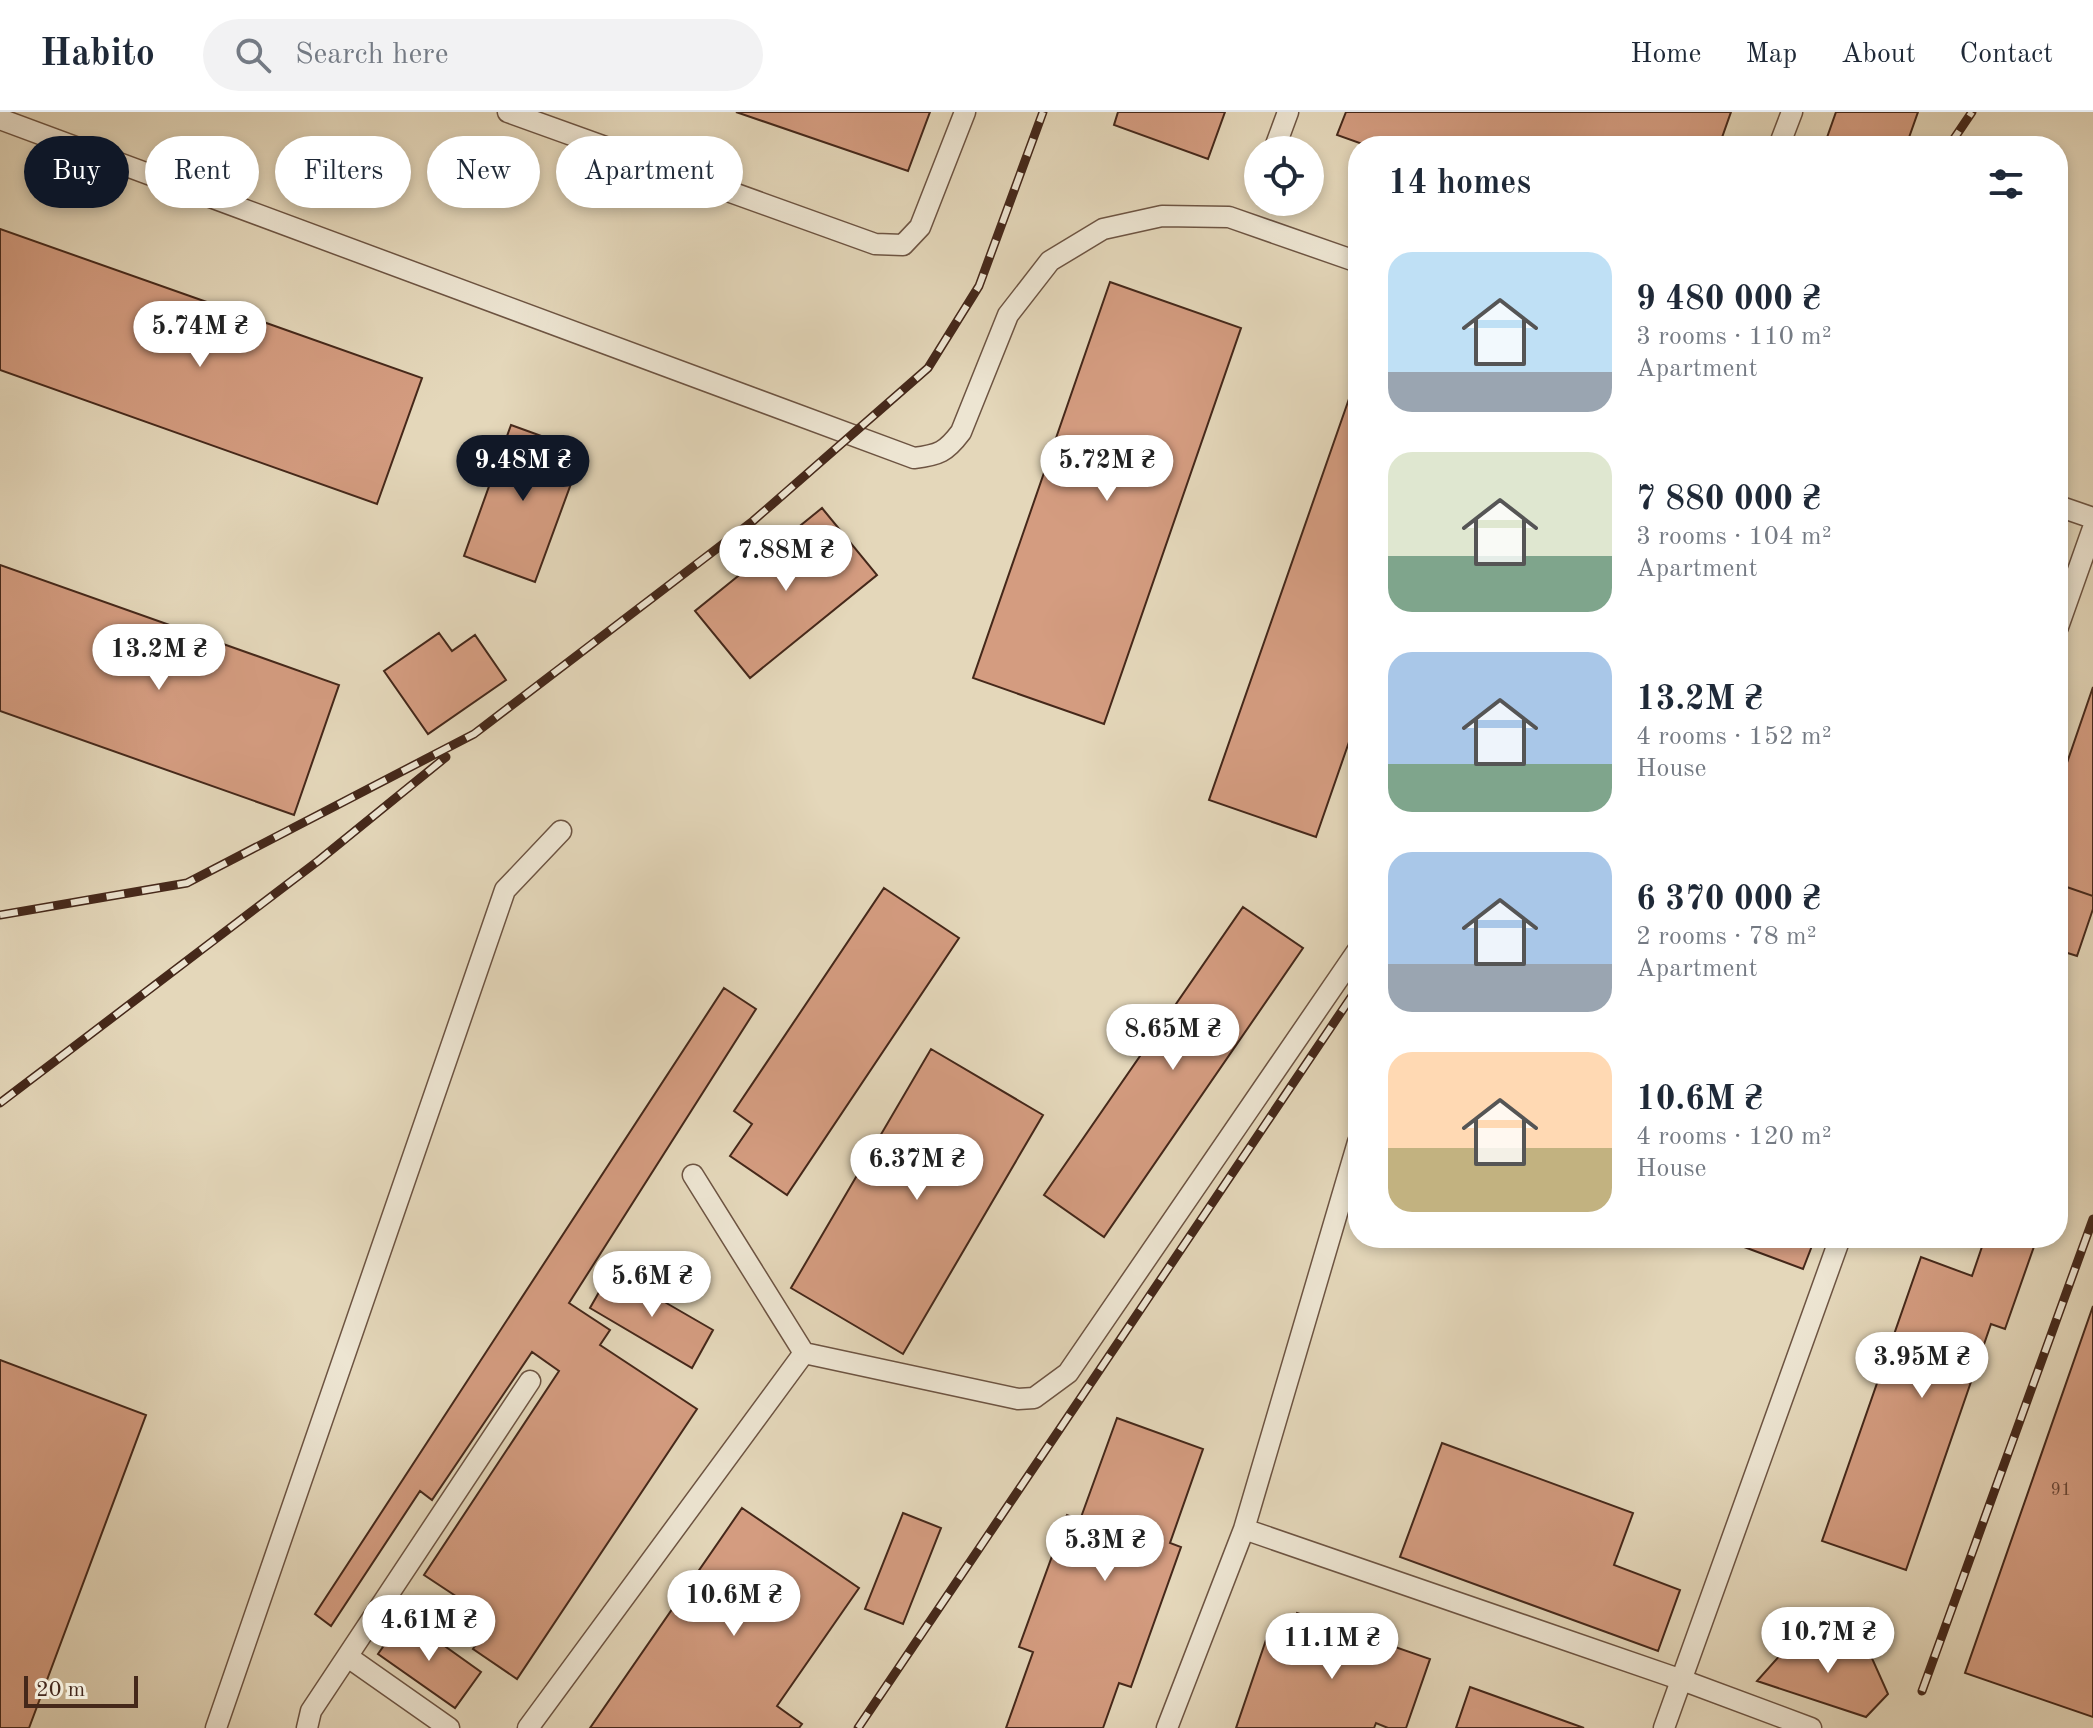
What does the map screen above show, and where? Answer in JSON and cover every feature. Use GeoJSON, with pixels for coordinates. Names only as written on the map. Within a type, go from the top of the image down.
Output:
{"type":"FeatureCollection","features":[{"type":"Feature","properties":{"kind":"lane"},"geometry":{"type":"LineString","coordinates":[[508,112],[875,244],[903,245],[920,227],[965,112]]}},
{"type":"Feature","properties":{"kind":"lane"},"geometry":{"type":"LineString","coordinates":[[1279,136],[1288,112]]}},
{"type":"Feature","properties":{"kind":"lane"},"geometry":{"type":"LineString","coordinates":[[1783,136],[1792,112]]}},
{"type":"Feature","properties":{"kind":"lane"},"geometry":{"type":"LineString","coordinates":[[0,119],[914,458],[932,456],[948,449],[961,432],[1008,315],[1050,261],[1103,229],[1162,216],[1229,217],[1348,259]]}},
{"type":"Feature","properties":{"kind":"lane"},"geometry":{"type":"LineString","coordinates":[[2068,509],[2093,518]]}},
{"type":"Feature","properties":{"kind":"lane"},"geometry":{"type":"LineString","coordinates":[[2068,599],[2093,528]]}},
{"type":"Feature","properties":{"kind":"lane"},"geometry":{"type":"LineString","coordinates":[[216,1728],[505,890],[561,831]]}},
{"type":"Feature","properties":{"kind":"lane"},"geometry":{"type":"LineString","coordinates":[[693,1175],[804,1353],[1018,1399],[1034,1398],[1068,1373],[1348,965]]}},
{"type":"Feature","properties":{"kind":"lane"},"geometry":{"type":"LineString","coordinates":[[1167,1728],[1244,1529],[1348,1176]]}},
{"type":"Feature","properties":{"kind":"lane"},"geometry":{"type":"LineString","coordinates":[[1664,1728],[1836,1248]]}},
{"type":"Feature","properties":{"kind":"lane"},"geometry":{"type":"LineString","coordinates":[[528,1728],[804,1353]]}},
{"type":"Feature","properties":{"kind":"lane"},"geometry":{"type":"LineString","coordinates":[[307,1728],[311,1711],[530,1381]]}},
{"type":"Feature","properties":{"kind":"lane"},"geometry":{"type":"LineString","coordinates":[[1244,1529],[1682,1680],[1811,1728]]}},
{"type":"Feature","properties":{"kind":"lane"},"geometry":{"type":"LineString","coordinates":[[348,1657],[449,1728]]}},
{"type":"Feature","properties":{"kind":"building"},"geometry":{"type":"Polygon","coordinates":[[[736,112],[930,112],[908,171],[736,112]]]}},
{"type":"Feature","properties":{"kind":"building"},"geometry":{"type":"Polygon","coordinates":[[[1118,112],[1225,112],[1208,159],[1114,125],[1118,112]]]}},
{"type":"Feature","properties":{"kind":"building"},"geometry":{"type":"Polygon","coordinates":[[[1346,112],[1731,112],[1723,136],[1348,136],[1348,139],[1337,135],[1346,112]]]}},
{"type":"Feature","properties":{"kind":"building"},"geometry":{"type":"Polygon","coordinates":[[[1836,112],[1918,112],[1910,136],[1828,136],[1836,112]]]}},
{"type":"Feature","properties":{"kind":"building"},"geometry":{"type":"Polygon","coordinates":[[[0,229],[422,378],[377,504],[0,370],[0,229]]]}},
{"type":"Feature","properties":{"kind":"building"},"geometry":{"type":"Polygon","coordinates":[[[1110,282],[1241,328],[1104,724],[973,678],[1110,282]]]}},
{"type":"Feature","properties":{"kind":"building"},"geometry":{"type":"Polygon","coordinates":[[[1348,402],[1348,745],[1316,837],[1209,800],[1348,402]]]}},
{"type":"Feature","properties":{"kind":"building"},"geometry":{"type":"Polygon","coordinates":[[[511,425],[583,451],[535,582],[464,556],[511,425]]]}},
{"type":"Feature","properties":{"kind":"building"},"geometry":{"type":"Polygon","coordinates":[[[822,508],[877,575],[750,678],[695,611],[822,508]]]}},
{"type":"Feature","properties":{"kind":"building"},"geometry":{"type":"Polygon","coordinates":[[[0,565],[339,685],[294,815],[0,711],[0,565]]]}},
{"type":"Feature","properties":{"kind":"building"},"geometry":{"type":"Polygon","coordinates":[[[439,633],[452,651],[475,635],[506,680],[428,734],[384,671],[439,633]]]}},
{"type":"Feature","properties":{"kind":"building"},"geometry":{"type":"Polygon","coordinates":[[[2093,687],[2093,896],[2068,887],[2068,760],[2093,687]]]}},
{"type":"Feature","properties":{"kind":"building"},"geometry":{"type":"Polygon","coordinates":[[[2068,887],[2093,896],[2093,909],[2077,956],[2068,953],[2068,887]]]}},
{"type":"Feature","properties":{"kind":"building"},"geometry":{"type":"Polygon","coordinates":[[[884,888],[959,938],[787,1195],[730,1156],[752,1124],[734,1111],[884,888]]]}},
{"type":"Feature","properties":{"kind":"building"},"geometry":{"type":"Polygon","coordinates":[[[1243,907],[1303,948],[1104,1237],[1044,1195],[1243,907]]]}},
{"type":"Feature","properties":{"kind":"building"},"geometry":{"type":"Polygon","coordinates":[[[724,988],[756,1009],[569,1303],[610,1330],[600,1345],[697,1409],[517,1679],[473,1649],[492,1620],[424,1575],[559,1371],[532,1352],[432,1500],[420,1491],[331,1626],[315,1614],[724,988]]]}},
{"type":"Feature","properties":{"kind":"building"},"geometry":{"type":"Polygon","coordinates":[[[931,1049],[1043,1115],[903,1354],[791,1288],[931,1049]]]}},
{"type":"Feature","properties":{"kind":"building"},"geometry":{"type":"Polygon","coordinates":[[[1747,1248],[1811,1248],[1803,1269],[1747,1248]]]}},
{"type":"Feature","properties":{"kind":"building"},"geometry":{"type":"Polygon","coordinates":[[[1982,1248],[2033,1248],[2005,1329],[1991,1324],[1906,1570],[1822,1541],[1921,1257],[1972,1276],[1982,1248]]]}},
{"type":"Feature","properties":{"kind":"building"},"geometry":{"type":"Polygon","coordinates":[[[611,1271],[713,1330],[692,1368],[590,1308],[611,1271]]]}},
{"type":"Feature","properties":{"kind":"building"},"geometry":{"type":"Polygon","coordinates":[[[2093,1306],[2093,1717],[1965,1673],[2093,1306]]]}},
{"type":"Feature","properties":{"kind":"building"},"geometry":{"type":"Polygon","coordinates":[[[0,1360],[146,1415],[29,1728],[0,1728],[0,1360]]]}},
{"type":"Feature","properties":{"kind":"building"},"geometry":{"type":"Polygon","coordinates":[[[1117,1418],[1203,1449],[1170,1543],[1181,1547],[1131,1687],[1119,1683],[1103,1728],[1006,1728],[1033,1652],[1019,1647],[1067,1515],[1080,1520],[1117,1418]]]}},
{"type":"Feature","properties":{"kind":"building"},"geometry":{"type":"Polygon","coordinates":[[[1442,1443],[1633,1513],[1614,1565],[1680,1590],[1658,1651],[1400,1557],[1442,1443]]]}},
{"type":"Feature","properties":{"kind":"building"},"geometry":{"type":"Polygon","coordinates":[[[742,1508],[859,1588],[777,1706],[802,1724],[799,1728],[590,1728],[742,1508]]]}},
{"type":"Feature","properties":{"kind":"building"},"geometry":{"type":"Polygon","coordinates":[[[903,1513],[941,1528],[903,1624],[865,1609],[903,1513]]]}},
{"type":"Feature","properties":{"kind":"building"},"geometry":{"type":"Polygon","coordinates":[[[1297,1613],[1430,1659],[1406,1728],[1388,1728],[1376,1723],[1374,1728],[1236,1728],[1267,1637],[1287,1644],[1297,1613]]]}},
{"type":"Feature","properties":{"kind":"building"},"geometry":{"type":"Polygon","coordinates":[[[404,1617],[481,1672],[455,1708],[378,1654],[404,1617]]]}},
{"type":"Feature","properties":{"kind":"building"},"geometry":{"type":"Polygon","coordinates":[[[1800,1633],[1871,1656],[1888,1694],[1866,1717],[1757,1681],[1800,1633]]]}},
{"type":"Feature","properties":{"kind":"building"},"geometry":{"type":"Polygon","coordinates":[[[1470,1687],[1584,1728],[1456,1728],[1470,1687]]]}},
{"type":"Feature","properties":{"kind":"railway"},"geometry":{"type":"LineString","coordinates":[[0,915],[187,883],[474,734],[753,521],[928,368],[979,286],[1043,112]]}},
{"type":"Feature","properties":{"kind":"railway"},"geometry":{"type":"LineString","coordinates":[[1956,136],[1972,112]]}},
{"type":"Feature","properties":{"kind":"railway"},"geometry":{"type":"LineString","coordinates":[[0,1103],[318,861],[446,757]]}},
{"type":"Feature","properties":{"kind":"railway"},"geometry":{"type":"LineString","coordinates":[[858,1728],[1348,1002]]}},
{"type":"Feature","properties":{"kind":"railway"},"geometry":{"type":"LineString","coordinates":[[1922,1691],[2093,1219]]}}]}
